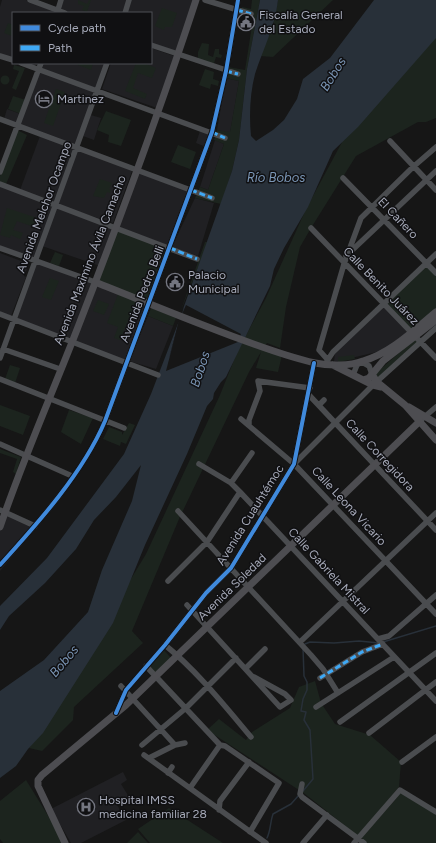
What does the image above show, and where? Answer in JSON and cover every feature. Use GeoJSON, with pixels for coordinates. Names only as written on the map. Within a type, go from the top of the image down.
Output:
{"type":"FeatureCollection","features":[{"type":"Feature","properties":{"kind":"main road","name":"Avenida Maximino Ávila Camacho"},"geometry":{"type":"LineString","coordinates":[[0,527],[2,511],[72,342],[95,282],[178,54],[196,0]]}},
{"type":"Feature","properties":{"kind":"main road"},"geometry":{"type":"LineString","coordinates":[[95,282],[182,317],[261,346],[314,363],[362,362],[392,348],[436,320]]}},
{"type":"Feature","properties":{"kind":"main road"},"geometry":{"type":"LineString","coordinates":[[363,380],[368,378],[383,361],[436,312]]}},
{"type":"Feature","properties":{"kind":"main road"},"geometry":{"type":"LineString","coordinates":[[329,362],[363,380],[377,385],[405,405],[436,423]]}},
{"type":"Feature","properties":{"kind":"main road"},"geometry":{"type":"LineString","coordinates":[[372,374],[377,385]]}},
{"type":"Feature","properties":{"kind":"main road"},"geometry":{"type":"LineString","coordinates":[[405,405],[436,440]]}},
{"type":"Feature","properties":{"kind":"main road","name":"Avenida Soledad"},"geometry":{"type":"LineString","coordinates":[[65,843],[39,791],[38,780],[47,770],[116,713],[249,587],[419,422]]}},
{"type":"Feature","properties":{"kind":"street"},"geometry":{"type":"LineString","coordinates":[[30,0],[57,12],[61,0]]}},
{"type":"Feature","properties":{"kind":"street"},"geometry":{"type":"LineString","coordinates":[[125,12],[129,0]]}},
{"type":"Feature","properties":{"kind":"street"},"geometry":{"type":"LineString","coordinates":[[205,0],[251,14]]}},
{"type":"Feature","properties":{"kind":"street","name":"Avenida Pedro Belli"},"geometry":{"type":"LineString","coordinates":[[0,565],[35,526],[95,445],[170,248],[212,132],[226,71],[238,0]]}},
{"type":"Feature","properties":{"kind":"street"},"geometry":{"type":"LineString","coordinates":[[152,45],[238,74]]}},
{"type":"Feature","properties":{"kind":"street"},"geometry":{"type":"LineString","coordinates":[[0,56],[12,60]]}},
{"type":"Feature","properties":{"kind":"street"},"geometry":{"type":"LineString","coordinates":[[25,64],[225,138]]}},
{"type":"Feature","properties":{"kind":"street"},"geometry":{"type":"LineString","coordinates":[[0,172],[41,64]]}},
{"type":"Feature","properties":{"kind":"street","name":"Avenida Melchor Ocampo"},"geometry":{"type":"LineString","coordinates":[[0,358],[78,148],[107,64]]}},
{"type":"Feature","properties":{"kind":"street"},"geometry":{"type":"LineString","coordinates":[[0,119],[212,198]]}},
{"type":"Feature","properties":{"kind":"street"},"geometry":{"type":"LineString","coordinates":[[390,141],[436,190]]}},
{"type":"Feature","properties":{"kind":"street"},"geometry":{"type":"LineString","coordinates":[[436,147],[413,167],[362,218],[346,257],[319,350],[329,362],[384,304],[436,254]]}},
{"type":"Feature","properties":{"kind":"street"},"geometry":{"type":"LineString","coordinates":[[346,257],[436,171]]}},
{"type":"Feature","properties":{"kind":"street","name":"El Cañero"},"geometry":{"type":"LineString","coordinates":[[343,178],[436,274]]}},
{"type":"Feature","properties":{"kind":"street"},"geometry":{"type":"LineString","coordinates":[[0,184],[115,226],[197,259]]}},
{"type":"Feature","properties":{"kind":"street","name":"Calle Benito Juárez"},"geometry":{"type":"LineString","coordinates":[[311,228],[436,358]]}},
{"type":"Feature","properties":{"kind":"street"},"geometry":{"type":"LineString","coordinates":[[0,248],[95,282]]}},
{"type":"Feature","properties":{"kind":"street"},"geometry":{"type":"LineString","coordinates":[[0,314],[126,364],[158,375]]}},
{"type":"Feature","properties":{"kind":"street"},"geometry":{"type":"LineString","coordinates":[[294,464],[335,423],[436,328]]}},
{"type":"Feature","properties":{"kind":"street"},"geometry":{"type":"LineString","coordinates":[[3,349],[60,369]]}},
{"type":"Feature","properties":{"kind":"street"},"geometry":{"type":"LineString","coordinates":[[353,374],[356,365],[362,362],[369,366],[372,374]]}},
{"type":"Feature","properties":{"kind":"street","name":"Avenida Cuauhtémoc"},"geometry":{"type":"LineString","coordinates":[[116,713],[124,688],[165,645],[189,608],[231,568],[294,464],[309,395],[314,363]]}},
{"type":"Feature","properties":{"kind":"street"},"geometry":{"type":"LineString","coordinates":[[0,379],[124,428]]}},
{"type":"Feature","properties":{"kind":"street"},"geometry":{"type":"LineString","coordinates":[[250,425],[249,420],[260,391],[258,381],[310,388]]}},
{"type":"Feature","properties":{"kind":"street","name":"Calle Corregidora"},"geometry":{"type":"LineString","coordinates":[[309,395],[436,530]]}},
{"type":"Feature","properties":{"kind":"street"},"geometry":{"type":"LineString","coordinates":[[319,405],[324,400]]}},
{"type":"Feature","properties":{"kind":"street","name":"Avenida Soledad"},"geometry":{"type":"LineString","coordinates":[[419,422],[436,407]]}},
{"type":"Feature","properties":{"kind":"street","name":"Calle Leona Vicario"},"geometry":{"type":"LineString","coordinates":[[241,419],[250,425],[294,464],[436,614]]}},
{"type":"Feature","properties":{"kind":"street"},"geometry":{"type":"LineString","coordinates":[[0,444],[72,476]]}},
{"type":"Feature","properties":{"kind":"street"},"geometry":{"type":"LineString","coordinates":[[231,484],[252,453]]}},
{"type":"Feature","properties":{"kind":"street","name":"Calle Gabriela Mistral"},"geometry":{"type":"LineString","coordinates":[[199,464],[231,484],[240,492],[436,701]]}},
{"type":"Feature","properties":{"kind":"street"},"geometry":{"type":"LineString","coordinates":[[168,581],[207,542],[240,492]]}},
{"type":"Feature","properties":{"kind":"street"},"geometry":{"type":"LineString","coordinates":[[178,510],[300,642],[326,674],[338,693]]}},
{"type":"Feature","properties":{"kind":"street"},"geometry":{"type":"LineString","coordinates":[[2,511],[35,526]]}},
{"type":"Feature","properties":{"kind":"street"},"geometry":{"type":"LineString","coordinates":[[300,642],[343,603],[436,513]]}},
{"type":"Feature","properties":{"kind":"street"},"geometry":{"type":"LineString","coordinates":[[378,639],[389,636],[436,595]]}},
{"type":"Feature","properties":{"kind":"street"},"geometry":{"type":"LineString","coordinates":[[189,608],[246,668],[257,683],[280,707],[292,700],[254,677]]}},
{"type":"Feature","properties":{"kind":"street"},"geometry":{"type":"LineString","coordinates":[[320,678],[362,652],[383,644]]}},
{"type":"Feature","properties":{"kind":"street"},"geometry":{"type":"LineString","coordinates":[[165,645],[177,655],[207,687],[251,737]]}},
{"type":"Feature","properties":{"kind":"street"},"geometry":{"type":"LineString","coordinates":[[246,668],[264,648]]}},
{"type":"Feature","properties":{"kind":"street"},"geometry":{"type":"LineString","coordinates":[[340,722],[436,652]]}},
{"type":"Feature","properties":{"kind":"street"},"geometry":{"type":"LineString","coordinates":[[316,708],[394,657]]}},
{"type":"Feature","properties":{"kind":"street"},"geometry":{"type":"LineString","coordinates":[[142,745],[186,708],[236,658]]}},
{"type":"Feature","properties":{"kind":"street"},"geometry":{"type":"LineString","coordinates":[[146,666],[220,745],[225,746],[279,783],[250,832]]}},
{"type":"Feature","properties":{"kind":"street"},"geometry":{"type":"LineString","coordinates":[[369,733],[436,682]]}},
{"type":"Feature","properties":{"kind":"street"},"geometry":{"type":"LineString","coordinates":[[124,688],[175,745]]}},
{"type":"Feature","properties":{"kind":"street"},"geometry":{"type":"LineString","coordinates":[[402,762],[436,737]]}},
{"type":"Feature","properties":{"kind":"street"},"geometry":{"type":"LineString","coordinates":[[185,743],[175,745],[146,756],[266,843]]}},
{"type":"Feature","properties":{"kind":"street"},"geometry":{"type":"LineString","coordinates":[[190,788],[220,745]]}},
{"type":"Feature","properties":{"kind":"street"},"geometry":{"type":"LineString","coordinates":[[219,810],[220,801],[249,762]]}},
{"type":"Feature","properties":{"kind":"street"},"geometry":{"type":"LineString","coordinates":[[168,773],[172,767]]}},
{"type":"Feature","properties":{"kind":"street"},"geometry":{"type":"LineString","coordinates":[[302,784],[300,794],[302,797],[327,815],[356,841],[364,843]]}},
{"type":"Feature","properties":{"kind":"street"},"geometry":{"type":"LineString","coordinates":[[356,841],[400,790],[436,812]]}},
{"type":"Feature","properties":{"kind":"street"},"geometry":{"type":"LineString","coordinates":[[303,843],[327,815]]}},
{"type":"Feature","properties":{"kind":"shaded area"},"geometry":{"type":"Polygon","coordinates":[[[2,0],[26,0],[57,11],[12,12],[12,59],[0,54],[0,7],[2,0]]]}},
{"type":"Feature","properties":{"kind":"shaded area"},"geometry":{"type":"Polygon","coordinates":[[[63,0],[127,0],[122,12],[67,12],[59,9],[63,0]]]}},
{"type":"Feature","properties":{"kind":"shaded area"},"geometry":{"type":"Polygon","coordinates":[[[78,0],[87,4],[89,0],[91,0],[87,12],[82,10],[84,6],[78,4],[78,0]]]}},
{"type":"Feature","properties":{"kind":"shaded area"},"geometry":{"type":"Polygon","coordinates":[[[131,0],[195,0],[177,52],[152,43],[152,12],[126,12],[131,0]]]}},
{"type":"Feature","properties":{"kind":"shaded area"},"geometry":{"type":"Polygon","coordinates":[[[252,0],[260,0],[247,69],[239,140],[232,171],[221,204],[195,198],[200,187],[208,190],[224,144],[214,140],[217,130],[230,132],[239,81],[226,78],[228,67],[245,70],[253,19],[240,16],[242,7],[251,9],[252,0]]]}},
{"type":"Feature","properties":{"kind":"shaded area"},"geometry":{"type":"Polygon","coordinates":[[[278,0],[333,0],[273,57],[260,56],[273,26],[278,0]]]}},
{"type":"Feature","properties":{"kind":"shaded area"},"geometry":{"type":"Polygon","coordinates":[[[162,8],[177,13],[172,27],[165,27],[164,30],[155,26],[162,8]]]}},
{"type":"Feature","properties":{"kind":"shaded area"},"geometry":{"type":"Polygon","coordinates":[[[436,10],[436,118],[426,122],[418,122],[356,156],[300,247],[286,307],[280,348],[267,343],[263,349],[282,355],[278,372],[256,368],[261,352],[249,372],[179,519],[132,631],[143,643],[74,707],[73,720],[42,751],[29,748],[146,554],[220,395],[238,350],[266,298],[306,209],[355,118],[436,10]]]}},
{"type":"Feature","properties":{"kind":"shaded area"},"geometry":{"type":"Polygon","coordinates":[[[8,23],[12,25],[12,36],[4,33],[8,23]]]}},
{"type":"Feature","properties":{"kind":"shaded area"},"geometry":{"type":"Polygon","coordinates":[[[202,43],[209,44],[208,55],[213,57],[215,49],[219,49],[219,54],[222,55],[221,58],[216,57],[213,66],[198,61],[198,52],[202,43]]]}},
{"type":"Feature","properties":{"kind":"shaded area"},"geometry":{"type":"Polygon","coordinates":[[[152,48],[174,56],[157,108],[102,89],[111,64],[152,64],[152,48]]]}},
{"type":"Feature","properties":{"kind":"shaded area"},"geometry":{"type":"Polygon","coordinates":[[[42,64],[106,64],[97,89],[41,68],[42,64]]]}},
{"type":"Feature","properties":{"kind":"shaded area"},"geometry":{"type":"Polygon","coordinates":[[[76,64],[93,64],[91,70],[76,64]]]}},
{"type":"Feature","properties":{"kind":"shaded area"},"geometry":{"type":"Polygon","coordinates":[[[136,64],[146,64],[156,68],[152,78],[138,73],[133,88],[147,94],[145,99],[125,91],[136,64]]]}},
{"type":"Feature","properties":{"kind":"shaded area"},"geometry":{"type":"Polygon","coordinates":[[[14,65],[25,68],[16,90],[12,88],[19,71],[13,69],[14,65]]]}},
{"type":"Feature","properties":{"kind":"shaded area"},"geometry":{"type":"Polygon","coordinates":[[[205,69],[214,72],[213,79],[219,81],[218,86],[211,84],[210,89],[199,85],[205,69]]]}},
{"type":"Feature","properties":{"kind":"shaded area"},"geometry":{"type":"Polygon","coordinates":[[[41,70],[95,90],[75,147],[18,125],[41,70]]]}},
{"type":"Feature","properties":{"kind":"shaded area"},"geometry":{"type":"Polygon","coordinates":[[[5,75],[10,80],[5,85],[0,80],[5,75]]]}},
{"type":"Feature","properties":{"kind":"shaded area"},"geometry":{"type":"Polygon","coordinates":[[[226,78],[239,81],[230,133],[217,130],[226,78]]]}},
{"type":"Feature","properties":{"kind":"shaded area"},"geometry":{"type":"Polygon","coordinates":[[[56,89],[65,92],[53,126],[44,123],[56,89]]]}},
{"type":"Feature","properties":{"kind":"shaded area"},"geometry":{"type":"Polygon","coordinates":[[[13,96],[26,100],[21,114],[8,109],[13,96]]]}},
{"type":"Feature","properties":{"kind":"shaded area"},"geometry":{"type":"Polygon","coordinates":[[[7,109],[21,114],[17,124],[4,119],[7,109]]]}},
{"type":"Feature","properties":{"kind":"shaded area"},"geometry":{"type":"Polygon","coordinates":[[[106,111],[131,120],[121,146],[108,142],[109,135],[97,130],[106,111]]]}},
{"type":"Feature","properties":{"kind":"shaded area"},"geometry":{"type":"Polygon","coordinates":[[[91,115],[101,118],[94,140],[83,136],[91,115]]]}},
{"type":"Feature","properties":{"kind":"shaded area"},"geometry":{"type":"Polygon","coordinates":[[[17,130],[27,135],[6,184],[0,183],[0,176],[17,130]]]}},
{"type":"Feature","properties":{"kind":"shaded area"},"geometry":{"type":"Polygon","coordinates":[[[200,131],[210,135],[206,147],[196,143],[200,131]]]}},
{"type":"Feature","properties":{"kind":"shaded area"},"geometry":{"type":"Polygon","coordinates":[[[40,136],[76,149],[55,203],[20,190],[40,136]]]}},
{"type":"Feature","properties":{"kind":"shaded area"},"geometry":{"type":"Polygon","coordinates":[[[215,140],[224,144],[208,190],[200,187],[215,140]]]}},
{"type":"Feature","properties":{"kind":"shaded area"},"geometry":{"type":"Polygon","coordinates":[[[178,145],[196,152],[190,169],[171,162],[178,145]]]}},
{"type":"Feature","properties":{"kind":"shaded area"},"geometry":{"type":"Polygon","coordinates":[[[78,148],[132,171],[113,223],[58,205],[78,148]]]}},
{"type":"Feature","properties":{"kind":"shaded area"},"geometry":{"type":"Polygon","coordinates":[[[138,172],[189,191],[169,246],[117,226],[138,172]]]}},
{"type":"Feature","properties":{"kind":"shaded area"},"geometry":{"type":"Polygon","coordinates":[[[100,179],[112,183],[109,189],[111,190],[110,193],[107,192],[104,198],[93,196],[100,179]]]}},
{"type":"Feature","properties":{"kind":"shaded area"},"geometry":{"type":"Polygon","coordinates":[[[0,186],[54,205],[35,258],[0,246],[0,186]]]}},
{"type":"Feature","properties":{"kind":"shaded area"},"geometry":{"type":"Polygon","coordinates":[[[195,198],[214,203],[198,256],[172,247],[195,198]]]}},
{"type":"Feature","properties":{"kind":"shaded area"},"geometry":{"type":"Polygon","coordinates":[[[56,207],[113,227],[100,266],[42,246],[56,207]]]}},
{"type":"Feature","properties":{"kind":"shaded area"},"geometry":{"type":"Polygon","coordinates":[[[7,208],[37,218],[34,227],[17,221],[13,230],[23,233],[20,239],[11,235],[10,238],[0,235],[7,208]]]}},
{"type":"Feature","properties":{"kind":"shaded area"},"geometry":{"type":"Polygon","coordinates":[[[116,228],[170,248],[150,302],[96,282],[116,228]]]}},
{"type":"Feature","properties":{"kind":"shaded area"},"geometry":{"type":"Polygon","coordinates":[[[205,242],[208,242],[180,313],[205,242]]]}},
{"type":"Feature","properties":{"kind":"shaded area"},"geometry":{"type":"Polygon","coordinates":[[[55,252],[63,255],[59,266],[50,263],[55,252]]]}},
{"type":"Feature","properties":{"kind":"shaded area"},"geometry":{"type":"Polygon","coordinates":[[[0,253],[29,264],[24,276],[26,277],[11,316],[0,312],[0,253]]]}},
{"type":"Feature","properties":{"kind":"shaded area"},"geometry":{"type":"Polygon","coordinates":[[[37,262],[94,284],[71,339],[16,318],[37,262]]]}},
{"type":"Feature","properties":{"kind":"shaded area"},"geometry":{"type":"Polygon","coordinates":[[[426,263],[436,274],[436,310],[411,331],[386,305],[426,263]]]}},
{"type":"Feature","properties":{"kind":"shaded area"},"geometry":{"type":"Polygon","coordinates":[[[50,278],[59,281],[51,300],[42,297],[50,278]]]}},
{"type":"Feature","properties":{"kind":"shaded area"},"geometry":{"type":"Polygon","coordinates":[[[96,284],[148,305],[126,362],[74,341],[96,284]]]}},
{"type":"Feature","properties":{"kind":"shaded area"},"geometry":{"type":"Polygon","coordinates":[[[118,294],[136,301],[120,340],[114,338],[118,327],[107,323],[118,294]]]}},
{"type":"Feature","properties":{"kind":"shaded area"},"geometry":{"type":"Polygon","coordinates":[[[98,300],[109,304],[104,315],[93,311],[98,300]]]}},
{"type":"Feature","properties":{"kind":"shaded area"},"geometry":{"type":"Polygon","coordinates":[[[384,306],[410,332],[381,351],[334,362],[335,352],[384,306]]]}},
{"type":"Feature","properties":{"kind":"shaded area"},"geometry":{"type":"Polygon","coordinates":[[[151,308],[176,318],[173,326],[148,316],[151,308]]]}},
{"type":"Feature","properties":{"kind":"shaded area"},"geometry":{"type":"Polygon","coordinates":[[[148,316],[173,326],[156,369],[129,361],[148,316]]]}},
{"type":"Feature","properties":{"kind":"shaded area"},"geometry":{"type":"Polygon","coordinates":[[[416,338],[420,342],[380,380],[375,374],[416,338]]]}},
{"type":"Feature","properties":{"kind":"shaded area"},"geometry":{"type":"Polygon","coordinates":[[[354,355],[355,359],[338,362],[338,357],[354,355]]]}},
{"type":"Feature","properties":{"kind":"shaded area"},"geometry":{"type":"Polygon","coordinates":[[[10,365],[20,368],[15,383],[5,379],[10,365]]]}},
{"type":"Feature","properties":{"kind":"shaded area"},"geometry":{"type":"Polygon","coordinates":[[[0,405],[30,416],[23,435],[0,426],[0,405]]]}},
{"type":"Feature","properties":{"kind":"shaded area"},"geometry":{"type":"Polygon","coordinates":[[[69,410],[93,418],[81,444],[61,432],[69,410]]]}},
{"type":"Feature","properties":{"kind":"shaded area"},"geometry":{"type":"Polygon","coordinates":[[[129,423],[135,425],[126,444],[121,442],[120,446],[103,439],[109,427],[122,432],[122,435],[129,423]]]}},
{"type":"Feature","properties":{"kind":"shaded area"},"geometry":{"type":"Polygon","coordinates":[[[0,449],[21,457],[16,474],[13,472],[17,459],[0,453],[0,449]]]}},
{"type":"Feature","properties":{"kind":"shaded area"},"geometry":{"type":"Polygon","coordinates":[[[5,514],[37,527],[0,571],[0,530],[5,514]]]}},
{"type":"Feature","properties":{"kind":"shaded area"},"geometry":{"type":"Polygon","coordinates":[[[164,650],[171,658],[156,673],[148,666],[164,650]]]}},
{"type":"Feature","properties":{"kind":"shaded area"},"geometry":{"type":"Polygon","coordinates":[[[315,681],[321,703],[335,724],[370,735],[401,762],[399,787],[358,836],[305,794],[207,730],[219,719],[246,740],[252,732],[290,708],[299,687],[315,681]]]}},
{"type":"Feature","properties":{"kind":"shaded area","name":"Hospital IMSS medicina familiar 28"},"geometry":{"type":"Polygon","coordinates":[[[123,772],[127,780],[121,784],[129,797],[117,805],[126,820],[81,843],[71,843],[51,809],[123,772]]]}},
{"type":"Feature","properties":{"kind":"shaded area"},"geometry":{"type":"Polygon","coordinates":[[[26,780],[65,843],[3,843],[0,839],[0,801],[26,780]]]}},
{"type":"Feature","properties":{"kind":"shaded area"},"geometry":{"type":"Polygon","coordinates":[[[400,790],[436,813],[436,843],[367,843],[361,838],[396,799],[400,790]]]}},
{"type":"Feature","properties":{"kind":"shaded area"},"geometry":{"type":"Polygon","coordinates":[[[169,808],[223,843],[150,843],[138,829],[169,808]]]}},
{"type":"Feature","properties":{"kind":"shaded area"},"geometry":{"type":"Polygon","coordinates":[[[138,832],[148,843],[127,843],[138,832]]]}},
{"type":"Feature","properties":{"kind":"water","name":"Río Bobos"},"geometry":{"type":"Polygon","coordinates":[[[260,0],[278,0],[274,19],[255,74],[252,89],[250,128],[251,136],[256,141],[273,130],[284,120],[297,99],[303,79],[330,58],[374,0],[436,0],[436,38],[358,127],[333,151],[308,207],[284,248],[274,269],[270,286],[226,377],[221,382],[214,393],[213,399],[207,406],[187,454],[145,545],[113,623],[43,733],[28,749],[16,766],[0,778],[0,691],[44,660],[88,612],[102,570],[132,501],[141,465],[116,497],[94,520],[76,549],[45,583],[9,616],[0,630],[0,606],[47,558],[124,454],[151,394],[179,321],[169,358],[184,307],[182,312],[232,171],[239,140],[247,69],[260,0]]]}},
{"type":"Feature","properties":{"kind":"pier"},"geometry":{"type":"Polygon","coordinates":[[[186,305],[241,334],[238,342],[166,371],[179,321],[186,305]]]}},
{"type":"Feature","properties":{"kind":"waterway"},"geometry":{"type":"LineString","coordinates":[[383,642],[436,626]]}},
{"type":"Feature","properties":{"kind":"waterway"},"geometry":{"type":"LineString","coordinates":[[305,644],[310,642],[334,643],[359,641],[379,643]]}},
{"type":"Feature","properties":{"kind":"waterway"},"geometry":{"type":"LineString","coordinates":[[303,648],[304,676],[307,682],[307,690],[303,699],[301,711],[306,712],[304,720],[310,730],[313,779],[303,791]]}},
{"type":"Feature","properties":{"kind":"waterway"},"geometry":{"type":"LineString","coordinates":[[267,838],[273,814],[291,804],[299,795]]}},
{"type":"Feature","properties":{"kind":"marked path"},"geometry":{"type":"LineString","coordinates":[[237,10],[251,14]]}},
{"type":"Feature","properties":{"kind":"marked path"},"geometry":{"type":"LineString","coordinates":[[226,71],[238,74]]}},
{"type":"Feature","properties":{"kind":"marked path"},"geometry":{"type":"LineString","coordinates":[[212,132],[225,138]]}},
{"type":"Feature","properties":{"kind":"marked path"},"geometry":{"type":"LineString","coordinates":[[191,190],[212,198]]}},
{"type":"Feature","properties":{"kind":"marked path"},"geometry":{"type":"LineString","coordinates":[[170,248],[197,259]]}},
{"type":"Feature","properties":{"kind":"marked path"},"geometry":{"type":"LineString","coordinates":[[320,678],[362,652],[383,644]]}},
{"type":"Feature","properties":{"kind":"cycle path"},"geometry":{"type":"LineString","coordinates":[[0,565],[44,515],[72,478],[85,460],[105,421],[212,132],[226,71],[238,0]]}},
{"type":"Feature","properties":{"kind":"cycle path"},"geometry":{"type":"LineString","coordinates":[[116,713],[126,690],[165,645],[206,593],[231,568],[294,464],[314,363]]}},
{"type":"Feature","properties":{"kind":"place","name":"Fiscalía General del Estado"},"geometry":{"type":"Point","coordinates":[246,22]}},
{"type":"Feature","properties":{"kind":"place","name":"Martinez"},"geometry":{"type":"Point","coordinates":[44,99]}},
{"type":"Feature","properties":{"kind":"place","name":"Palacio Municipal"},"geometry":{"type":"Point","coordinates":[175,282]}},
{"type":"Feature","properties":{"kind":"place","name":"Hospital IMSS medicina familiar 28"},"geometry":{"type":"Point","coordinates":[86,807]}},
{"type":"Feature","properties":{"kind":"water label","name":"Bobos"},"geometry":{"type":"Point","coordinates":[333,74]}},
{"type":"Feature","properties":{"kind":"water label","name":"Bobos"},"geometry":{"type":"Point","coordinates":[200,369]}},
{"type":"Feature","properties":{"kind":"water label","name":"Bobos"},"geometry":{"type":"Point","coordinates":[64,661]}}]}
